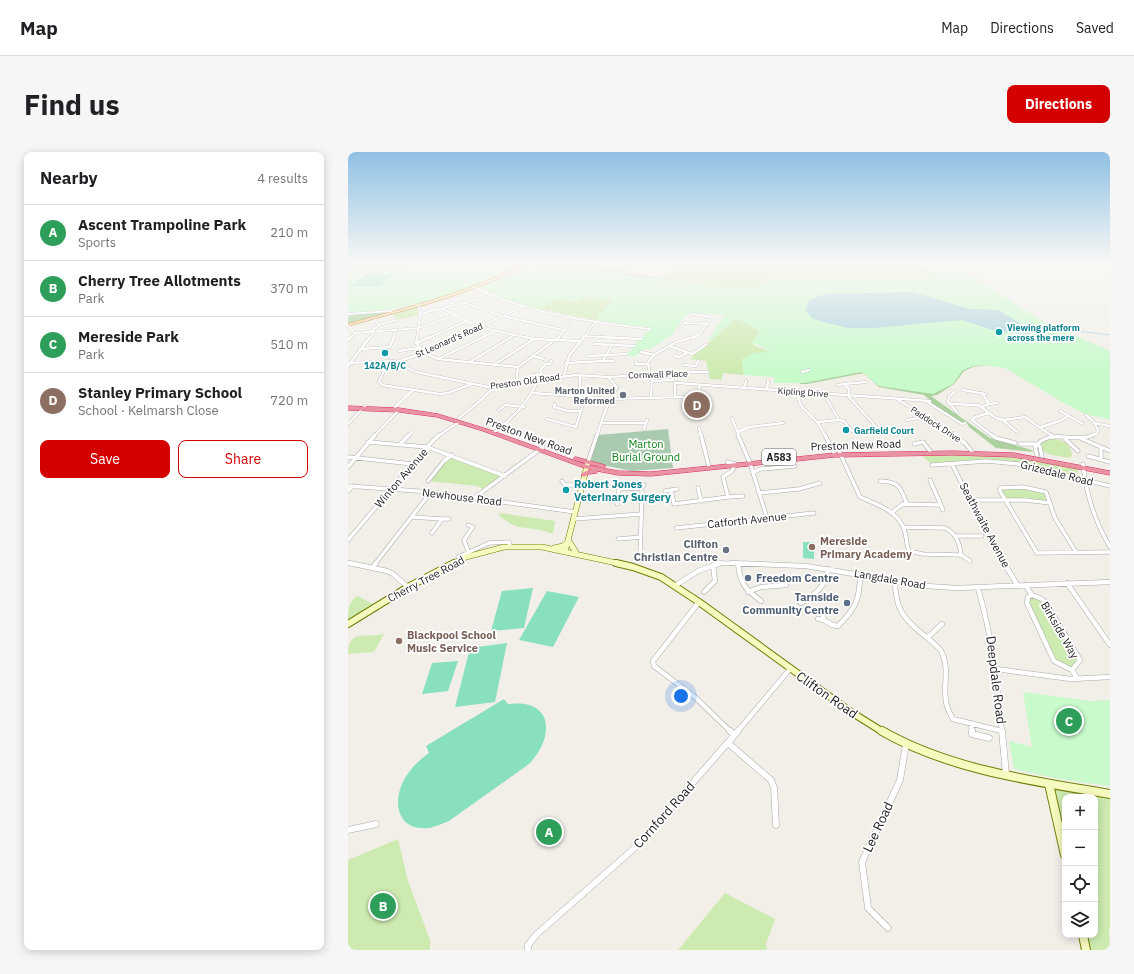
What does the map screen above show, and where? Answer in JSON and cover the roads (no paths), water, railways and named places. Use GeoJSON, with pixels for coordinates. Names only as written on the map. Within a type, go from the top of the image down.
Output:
{"type":"FeatureCollection","features":[{"type":"Feature","properties":{"kind":"highway","name":"Preston New Road"},"geometry":{"type":"LineString","coordinates":[[348,407],[397,409],[459,420],[587,465],[632,471],[679,469]]}},
{"type":"Feature","properties":{"kind":"highway","name":"Preston New Road"},"geometry":{"type":"LineString","coordinates":[[541,449],[568,456],[569,459],[616,473],[643,474],[749,461],[837,453],[930,451],[972,452],[1040,457],[1110,470]]}},
{"type":"Feature","properties":{"kind":"highway","name":"Preston New Road"},"geometry":{"type":"LineString","coordinates":[[837,453],[972,452]]}},
{"type":"Feature","properties":{"kind":"highway","name":"Preston New Road"},"geometry":{"type":"LineString","coordinates":[[1083,465],[1110,473]]}},
{"type":"Feature","properties":{"kind":"highway","name":"A583"},"geometry":{"type":"LineString","coordinates":[[584,475],[590,471],[621,475],[643,474]]}},
{"type":"Feature","properties":{"kind":"main road"},"geometry":{"type":"LineString","coordinates":[[349,326],[435,299]]}},
{"type":"Feature","properties":{"kind":"street"},"geometry":{"type":"LineString","coordinates":[[420,314],[478,299]]}},
{"type":"Feature","properties":{"kind":"street"},"geometry":{"type":"LineString","coordinates":[[499,299],[522,307],[574,318],[650,329]]}},
{"type":"Feature","properties":{"kind":"street"},"geometry":{"type":"LineString","coordinates":[[464,303],[502,316],[564,330]]}},
{"type":"Feature","properties":{"kind":"street"},"geometry":{"type":"LineString","coordinates":[[416,305],[419,305],[420,314],[416,343],[418,348],[424,353],[438,359],[518,367]]}},
{"type":"Feature","properties":{"kind":"street","name":"St Leonard's Road"},"geometry":{"type":"LineString","coordinates":[[396,361],[424,353],[522,307]]}},
{"type":"Feature","properties":{"kind":"street"},"geometry":{"type":"LineString","coordinates":[[443,309],[479,327],[495,331],[534,339],[579,341]]}},
{"type":"Feature","properties":{"kind":"street"},"geometry":{"type":"LineString","coordinates":[[349,314],[391,311]]}},
{"type":"Feature","properties":{"kind":"street"},"geometry":{"type":"LineString","coordinates":[[651,398],[652,381],[648,361],[654,355],[676,342],[687,340],[700,334],[711,317],[699,314],[689,315]]}},
{"type":"Feature","properties":{"kind":"street"},"geometry":{"type":"LineString","coordinates":[[348,340],[355,333],[418,328],[456,315]]}},
{"type":"Feature","properties":{"kind":"street"},"geometry":{"type":"LineString","coordinates":[[516,384],[518,367],[556,340],[574,318]]}},
{"type":"Feature","properties":{"kind":"street"},"geometry":{"type":"LineString","coordinates":[[681,330],[680,328],[684,323],[685,318]]}},
{"type":"Feature","properties":{"kind":"street"},"geometry":{"type":"LineString","coordinates":[[376,321],[379,325]]}},
{"type":"Feature","properties":{"kind":"street"},"geometry":{"type":"LineString","coordinates":[[370,332],[379,325],[396,321]]}},
{"type":"Feature","properties":{"kind":"street"},"geometry":{"type":"LineString","coordinates":[[416,343],[467,321]]}},
{"type":"Feature","properties":{"kind":"street"},"geometry":{"type":"LineString","coordinates":[[564,376],[566,363],[569,356],[579,341],[596,321]]}},
{"type":"Feature","properties":{"kind":"street"},"geometry":{"type":"LineString","coordinates":[[684,323],[707,324]]}},
{"type":"Feature","properties":{"kind":"street"},"geometry":{"type":"LineString","coordinates":[[349,326],[355,333]]}},
{"type":"Feature","properties":{"kind":"street"},"geometry":{"type":"LineString","coordinates":[[360,349],[390,347],[396,330]]}},
{"type":"Feature","properties":{"kind":"street"},"geometry":{"type":"LineString","coordinates":[[438,359],[495,331]]}},
{"type":"Feature","properties":{"kind":"street"},"geometry":{"type":"LineString","coordinates":[[349,364],[374,332]]}},
{"type":"Feature","properties":{"kind":"street"},"geometry":{"type":"LineString","coordinates":[[470,362],[514,335]]}},
{"type":"Feature","properties":{"kind":"street"},"geometry":{"type":"LineString","coordinates":[[583,336],[641,339]]}},
{"type":"Feature","properties":{"kind":"street"},"geometry":{"type":"LineString","coordinates":[[495,364],[534,339]]}},
{"type":"Feature","properties":{"kind":"street"},"geometry":{"type":"LineString","coordinates":[[594,344],[634,346]]}},
{"type":"Feature","properties":{"kind":"street"},"geometry":{"type":"LineString","coordinates":[[669,346],[687,353],[696,353],[707,344]]}},
{"type":"Feature","properties":{"kind":"street"},"geometry":{"type":"LineString","coordinates":[[603,361],[612,345]]}},
{"type":"Feature","properties":{"kind":"street"},"geometry":{"type":"LineString","coordinates":[[399,351],[418,348]]}},
{"type":"Feature","properties":{"kind":"street"},"geometry":{"type":"LineString","coordinates":[[641,352],[654,355]]}},
{"type":"Feature","properties":{"kind":"street"},"geometry":{"type":"LineString","coordinates":[[675,356],[680,356],[687,353]]}},
{"type":"Feature","properties":{"kind":"street"},"geometry":{"type":"LineString","coordinates":[[589,356],[626,354]]}},
{"type":"Feature","properties":{"kind":"street"},"geometry":{"type":"LineString","coordinates":[[532,356],[544,359]]}},
{"type":"Feature","properties":{"kind":"street"},"geometry":{"type":"LineString","coordinates":[[381,361],[387,365]]}},
{"type":"Feature","properties":{"kind":"street"},"geometry":{"type":"LineString","coordinates":[[396,361],[387,365],[379,381],[382,385],[440,394],[448,393],[472,384]]}},
{"type":"Feature","properties":{"kind":"street","name":"Preston Old Road"},"geometry":{"type":"LineString","coordinates":[[349,364],[396,361],[416,372],[484,386],[516,384],[538,380],[543,376],[580,375],[608,377]]}},
{"type":"Feature","properties":{"kind":"street"},"geometry":{"type":"LineString","coordinates":[[532,375],[543,376],[541,369],[546,364],[550,364],[551,361]]}},
{"type":"Feature","properties":{"kind":"street"},"geometry":{"type":"LineString","coordinates":[[566,363],[613,361]]}},
{"type":"Feature","properties":{"kind":"street"},"geometry":{"type":"LineString","coordinates":[[684,365],[696,366],[698,361]]}},
{"type":"Feature","properties":{"kind":"street"},"geometry":{"type":"LineString","coordinates":[[636,362],[636,364],[648,364]]}},
{"type":"Feature","properties":{"kind":"street"},"geometry":{"type":"LineString","coordinates":[[688,372],[691,366]]}},
{"type":"Feature","properties":{"kind":"street"},"geometry":{"type":"LineString","coordinates":[[802,372],[809,370]]}},
{"type":"Feature","properties":{"kind":"street","name":"Cornwall Place"},"geometry":{"type":"LineString","coordinates":[[608,377],[651,375],[675,372],[708,372]]}},
{"type":"Feature","properties":{"kind":"street"},"geometry":{"type":"LineString","coordinates":[[576,397],[580,390],[580,375]]}},
{"type":"Feature","properties":{"kind":"street"},"geometry":{"type":"LineString","coordinates":[[566,552],[577,500],[587,465],[601,423],[617,387],[608,377]]}},
{"type":"Feature","properties":{"kind":"street"},"geometry":{"type":"LineString","coordinates":[[495,432],[515,417],[524,407],[533,393],[538,380]]}},
{"type":"Feature","properties":{"kind":"street"},"geometry":{"type":"LineString","coordinates":[[652,381],[672,380]]}},
{"type":"Feature","properties":{"kind":"street"},"geometry":{"type":"LineString","coordinates":[[839,385],[864,380],[866,382]]}},
{"type":"Feature","properties":{"kind":"street"},"geometry":{"type":"LineString","coordinates":[[744,388],[746,381]]}},
{"type":"Feature","properties":{"kind":"street"},"geometry":{"type":"LineString","coordinates":[[767,390],[768,381]]}},
{"type":"Feature","properties":{"kind":"street","name":"Kipling Drive"},"geometry":{"type":"LineString","coordinates":[[675,397],[675,383],[930,401]]}},
{"type":"Feature","properties":{"kind":"street"},"geometry":{"type":"LineString","coordinates":[[699,384],[700,393]]}},
{"type":"Feature","properties":{"kind":"street"},"geometry":{"type":"LineString","coordinates":[[844,384],[849,389],[849,397],[879,430]]}},
{"type":"Feature","properties":{"kind":"street","name":"Winton Avenue"},"geometry":{"type":"LineString","coordinates":[[348,540],[427,447],[480,401],[494,386]]}},
{"type":"Feature","properties":{"kind":"street"},"geometry":{"type":"LineString","coordinates":[[348,467],[413,390]]}},
{"type":"Feature","properties":{"kind":"street"},"geometry":{"type":"LineString","coordinates":[[963,390],[984,394],[989,404]]}},
{"type":"Feature","properties":{"kind":"street"},"geometry":{"type":"LineString","coordinates":[[798,392],[797,398],[801,407],[818,422],[837,453],[858,499],[891,513],[904,527],[909,551],[923,554],[961,555],[970,561]]}},
{"type":"Feature","properties":{"kind":"street"},"geometry":{"type":"LineString","coordinates":[[954,392],[948,397],[949,404],[950,407],[957,412]]}},
{"type":"Feature","properties":{"kind":"street"},"geometry":{"type":"LineString","coordinates":[[533,393],[611,399],[683,397]]}},
{"type":"Feature","properties":{"kind":"street"},"geometry":{"type":"LineString","coordinates":[[824,394],[839,420]]}},
{"type":"Feature","properties":{"kind":"street"},"geometry":{"type":"LineString","coordinates":[[547,419],[576,427],[585,397]]}},
{"type":"Feature","properties":{"kind":"street","name":"Paddock Drive"},"geometry":{"type":"LineString","coordinates":[[896,398],[965,443],[972,452]]}},
{"type":"Feature","properties":{"kind":"street"},"geometry":{"type":"LineString","coordinates":[[926,400],[962,424],[965,423]]}},
{"type":"Feature","properties":{"kind":"street"},"geometry":{"type":"LineString","coordinates":[[981,407],[997,403]]}},
{"type":"Feature","properties":{"kind":"street"},"geometry":{"type":"LineString","coordinates":[[555,404],[554,407],[568,411],[581,411]]}},
{"type":"Feature","properties":{"kind":"street"},"geometry":{"type":"LineString","coordinates":[[949,404],[971,404],[981,407],[1003,420],[1017,432]]}},
{"type":"Feature","properties":{"kind":"street"},"geometry":{"type":"LineString","coordinates":[[499,410],[505,405],[524,407]]}},
{"type":"Feature","properties":{"kind":"street"},"geometry":{"type":"LineString","coordinates":[[348,424],[364,407]]}},
{"type":"Feature","properties":{"kind":"street"},"geometry":{"type":"LineString","coordinates":[[1060,411],[1082,424],[1087,422]]}},
{"type":"Feature","properties":{"kind":"street"},"geometry":{"type":"LineString","coordinates":[[989,413],[975,417],[972,420],[1000,439],[1014,443]]}},
{"type":"Feature","properties":{"kind":"street"},"geometry":{"type":"LineString","coordinates":[[1081,439],[1097,432],[1098,430],[1094,423],[1086,415]]}},
{"type":"Feature","properties":{"kind":"street"},"geometry":{"type":"LineString","coordinates":[[1041,427],[1060,422],[1061,419],[1068,416]]}},
{"type":"Feature","properties":{"kind":"street"},"geometry":{"type":"LineString","coordinates":[[907,420],[924,417]]}},
{"type":"Feature","properties":{"kind":"street"},"geometry":{"type":"LineString","coordinates":[[1003,420],[1022,417],[1027,418],[1052,436]]}},
{"type":"Feature","properties":{"kind":"street"},"geometry":{"type":"LineString","coordinates":[[732,418],[753,472],[767,518]]}},
{"type":"Feature","properties":{"kind":"street"},"geometry":{"type":"LineString","coordinates":[[601,423],[646,421],[644,429]]}},
{"type":"Feature","properties":{"kind":"street"},"geometry":{"type":"LineString","coordinates":[[818,422],[844,421],[852,431]]}},
{"type":"Feature","properties":{"kind":"street"},"geometry":{"type":"LineString","coordinates":[[738,432],[749,426],[784,423]]}},
{"type":"Feature","properties":{"kind":"street"},"geometry":{"type":"LineString","coordinates":[[1094,423],[1110,426]]}},
{"type":"Feature","properties":{"kind":"street"},"geometry":{"type":"LineString","coordinates":[[699,428],[709,466]]}},
{"type":"Feature","properties":{"kind":"street"},"geometry":{"type":"LineString","coordinates":[[1008,430],[1013,429]]}},
{"type":"Feature","properties":{"kind":"street"},"geometry":{"type":"LineString","coordinates":[[400,445],[412,432]]}},
{"type":"Feature","properties":{"kind":"street"},"geometry":{"type":"LineString","coordinates":[[1037,444],[1041,439],[1052,436],[1081,439],[1110,451]]}},
{"type":"Feature","properties":{"kind":"street"},"geometry":{"type":"LineString","coordinates":[[1062,437],[1078,451]]}},
{"type":"Feature","properties":{"kind":"street"},"geometry":{"type":"LineString","coordinates":[[368,442],[427,447],[452,455],[505,476]]}},
{"type":"Feature","properties":{"kind":"street","name":"Preston New Road"},"geometry":{"type":"LineString","coordinates":[[914,444],[922,442],[930,451]]}},
{"type":"Feature","properties":{"kind":"street"},"geometry":{"type":"LineString","coordinates":[[1020,444],[1037,444]]}},
{"type":"Feature","properties":{"kind":"street"},"geometry":{"type":"LineString","coordinates":[[1037,444],[1040,447],[1040,457]]}},
{"type":"Feature","properties":{"kind":"street"},"geometry":{"type":"LineString","coordinates":[[1101,448],[1101,460]]}},
{"type":"Feature","properties":{"kind":"street"},"geometry":{"type":"LineString","coordinates":[[474,498],[541,449]]}},
{"type":"Feature","properties":{"kind":"street"},"geometry":{"type":"LineString","coordinates":[[428,481],[452,455]]}},
{"type":"Feature","properties":{"kind":"street"},"geometry":{"type":"LineString","coordinates":[[1088,456],[1110,462]]}},
{"type":"Feature","properties":{"kind":"street"},"geometry":{"type":"LineString","coordinates":[[348,457],[413,464]]}},
{"type":"Feature","properties":{"kind":"street","name":"Grizedale Road"},"geometry":{"type":"LineString","coordinates":[[932,465],[990,462],[1017,464],[1036,467],[1110,486]]}},
{"type":"Feature","properties":{"kind":"street"},"geometry":{"type":"LineString","coordinates":[[728,497],[723,477],[732,470],[732,464]]}},
{"type":"Feature","properties":{"kind":"street","name":"Seathwaite Avenue"},"geometry":{"type":"LineString","coordinates":[[952,464],[988,536],[1018,586]]}},
{"type":"Feature","properties":{"kind":"street"},"geometry":{"type":"LineString","coordinates":[[753,472],[761,469],[792,465]]}},
{"type":"Feature","properties":{"kind":"street"},"geometry":{"type":"LineString","coordinates":[[1083,465],[1087,498],[1095,519],[1110,546]]}},
{"type":"Feature","properties":{"kind":"street"},"geometry":{"type":"LineString","coordinates":[[930,480],[943,510]]}},
{"type":"Feature","properties":{"kind":"street"},"geometry":{"type":"LineString","coordinates":[[562,481],[565,485],[581,485]]}},
{"type":"Feature","properties":{"kind":"street"},"geometry":{"type":"LineString","coordinates":[[880,482],[895,482],[899,484],[907,504]]}},
{"type":"Feature","properties":{"kind":"street"},"geometry":{"type":"LineString","coordinates":[[759,493],[799,489],[820,483]]}},
{"type":"Feature","properties":{"kind":"street"},"geometry":{"type":"LineString","coordinates":[[617,504],[619,488],[640,488],[644,485]]}},
{"type":"Feature","properties":{"kind":"street","name":"Newhouse Road"},"geometry":{"type":"LineString","coordinates":[[348,486],[432,492],[575,512]]}},
{"type":"Feature","properties":{"kind":"street"},"geometry":{"type":"LineString","coordinates":[[348,491],[353,486]]}},
{"type":"Feature","properties":{"kind":"street"},"geometry":{"type":"LineString","coordinates":[[698,488],[701,501]]}},
{"type":"Feature","properties":{"kind":"street"},"geometry":{"type":"LineString","coordinates":[[1076,552],[1063,533],[1046,492],[1042,490],[1000,488],[1037,552],[1043,554],[1110,552]]}},
{"type":"Feature","properties":{"kind":"street"},"geometry":{"type":"LineString","coordinates":[[665,490],[677,489]]}},
{"type":"Feature","properties":{"kind":"street"},"geometry":{"type":"LineString","coordinates":[[671,490],[674,506],[743,496]]}},
{"type":"Feature","properties":{"kind":"street"},"geometry":{"type":"LineString","coordinates":[[373,567],[432,492]]}},
{"type":"Feature","properties":{"kind":"street"},"geometry":{"type":"LineString","coordinates":[[636,494],[642,492],[640,557]]}},
{"type":"Feature","properties":{"kind":"street"},"geometry":{"type":"LineString","coordinates":[[577,500],[618,498]]}},
{"type":"Feature","properties":{"kind":"street"},"geometry":{"type":"LineString","coordinates":[[971,500],[1025,500],[1050,503]]}},
{"type":"Feature","properties":{"kind":"street"},"geometry":{"type":"LineString","coordinates":[[891,513],[903,504],[940,505]]}},
{"type":"Feature","properties":{"kind":"street","name":"Catforth Avenue"},"geometry":{"type":"LineString","coordinates":[[679,526],[814,513]]}},
{"type":"Feature","properties":{"kind":"street"},"geometry":{"type":"LineString","coordinates":[[574,519],[642,514]]}},
{"type":"Feature","properties":{"kind":"street"},"geometry":{"type":"LineString","coordinates":[[412,517],[449,519]]}},
{"type":"Feature","properties":{"kind":"street"},"geometry":{"type":"LineString","coordinates":[[432,533],[442,519]]}},
{"type":"Feature","properties":{"kind":"street"},"geometry":{"type":"LineString","coordinates":[[468,525],[476,526],[464,540],[469,554]]}},
{"type":"Feature","properties":{"kind":"street"},"geometry":{"type":"LineString","coordinates":[[904,527],[950,529],[961,547],[961,555]]}},
{"type":"Feature","properties":{"kind":"street"},"geometry":{"type":"LineString","coordinates":[[955,536],[982,536]]}},
{"type":"Feature","properties":{"kind":"street"},"geometry":{"type":"LineString","coordinates":[[618,538],[641,537]]}},
{"type":"Feature","properties":{"kind":"street"},"geometry":{"type":"LineString","coordinates":[[550,549],[560,547],[569,541]]}},
{"type":"Feature","properties":{"kind":"street"},"geometry":{"type":"LineString","coordinates":[[569,541],[573,550],[577,554]]}},
{"type":"Feature","properties":{"kind":"street","name":"Cherry Tree Road"},"geometry":{"type":"LineString","coordinates":[[458,557],[510,546],[550,549],[566,552]]}},
{"type":"Feature","properties":{"kind":"street","name":"Clifton Road"},"geometry":{"type":"LineString","coordinates":[[566,552],[633,567],[661,577],[699,602],[860,718],[881,731],[906,743],[940,755],[1006,774],[1049,784],[1110,794]]}},
{"type":"Feature","properties":{"kind":"street","name":"Cherry Tree Road"},"geometry":{"type":"LineString","coordinates":[[348,624],[362,614],[469,554]]}},
{"type":"Feature","properties":{"kind":"street"},"geometry":{"type":"LineString","coordinates":[[348,563],[373,567],[393,574],[408,588]]}},
{"type":"Feature","properties":{"kind":"street"},"geometry":{"type":"LineString","coordinates":[[738,563],[738,577],[743,588],[761,601]]}},
{"type":"Feature","properties":{"kind":"street","name":"Langdale Road"},"geometry":{"type":"LineString","coordinates":[[676,586],[691,574],[714,565],[738,563],[828,569],[926,586],[978,588],[1110,582]]}},
{"type":"Feature","properties":{"kind":"street"},"geometry":{"type":"LineString","coordinates":[[704,592],[715,581],[714,565]]}},
{"type":"Feature","properties":{"kind":"street"},"geometry":{"type":"LineString","coordinates":[[798,599],[801,603],[822,587],[828,579],[828,569]]}},
{"type":"Feature","properties":{"kind":"street"},"geometry":{"type":"LineString","coordinates":[[818,619],[823,617],[832,625],[838,626],[855,608],[859,601],[858,592],[860,574]]}},
{"type":"Feature","properties":{"kind":"street"},"geometry":{"type":"LineString","coordinates":[[895,580],[894,595],[903,617],[936,643],[944,657],[946,707],[953,719],[1002,731]]}},
{"type":"Feature","properties":{"kind":"street"},"geometry":{"type":"LineString","coordinates":[[1067,583],[1109,643]]}},
{"type":"Feature","properties":{"kind":"street"},"geometry":{"type":"LineString","coordinates":[[748,592],[752,589],[760,587],[786,585]]}},
{"type":"Feature","properties":{"kind":"street","name":"Birkside Way"},"geometry":{"type":"LineString","coordinates":[[1025,585],[1032,595],[1042,599],[1046,603],[1080,660],[1072,670]]}},
{"type":"Feature","properties":{"kind":"street","name":"Deepdale Road"},"geometry":{"type":"LineString","coordinates":[[978,588],[987,620],[996,669],[1006,774]]}},
{"type":"Feature","properties":{"kind":"street","name":"Birkside Way"},"geometry":{"type":"LineString","coordinates":[[1032,595],[1028,597],[1027,603],[1054,661],[1072,670],[1077,678]]}},
{"type":"Feature","properties":{"kind":"street"},"geometry":{"type":"LineString","coordinates":[[699,602],[653,661],[654,666],[667,675],[720,720],[734,736]]}},
{"type":"Feature","properties":{"kind":"street"},"geometry":{"type":"LineString","coordinates":[[928,637],[942,624]]}},
{"type":"Feature","properties":{"kind":"street","name":"Cornford Road"},"geometry":{"type":"LineString","coordinates":[[528,950],[528,945],[537,934],[639,844],[728,743],[790,669]]}},
{"type":"Feature","properties":{"kind":"street"},"geometry":{"type":"LineString","coordinates":[[996,669],[1077,678],[1110,677]]}},
{"type":"Feature","properties":{"kind":"street"},"geometry":{"type":"LineString","coordinates":[[972,723],[972,734],[989,738]]}},
{"type":"Feature","properties":{"kind":"street"},"geometry":{"type":"LineString","coordinates":[[728,743],[770,780],[774,788],[776,825]]}},
{"type":"Feature","properties":{"kind":"street","name":"Lee Road"},"geometry":{"type":"LineString","coordinates":[[888,928],[868,908],[862,862],[900,780],[906,743]]}},
{"type":"Feature","properties":{"kind":"street"},"geometry":{"type":"LineString","coordinates":[[1049,784],[1062,842]]}},
{"type":"Feature","properties":{"kind":"street"},"geometry":{"type":"LineString","coordinates":[[348,830],[376,824]]}},
{"type":"Feature","properties":{"kind":"street"},"geometry":{"type":"LineString","coordinates":[[1083,938],[1086,950]]}},
{"type":"Feature","properties":{"kind":"water"},"geometry":{"type":"Polygon","coordinates":[[[937,299],[970,309],[998,310],[1030,329],[1030,334],[999,332],[962,320],[874,328],[847,328],[813,319],[805,310],[809,300],[937,299]]]}},
{"type":"Feature","properties":{"kind":"waterway"},"geometry":{"type":"LineString","coordinates":[[1030,332],[1036,332],[1045,327],[1110,335]]}},
{"type":"Feature","properties":{"kind":"place","name":"Viewing platform across the mere"},"geometry":{"type":"Point","coordinates":[999,332]}},
{"type":"Feature","properties":{"kind":"place","name":"142A/B/C"},"geometry":{"type":"Point","coordinates":[385,353]}},
{"type":"Feature","properties":{"kind":"place","name":"Marton United Reformed"},"geometry":{"type":"Point","coordinates":[623,395]}},
{"type":"Feature","properties":{"kind":"place","name":"Stanley Primary School"},"geometry":{"type":"Point","coordinates":[697,405]}},
{"type":"Feature","properties":{"kind":"place","name":"Garfield Court"},"geometry":{"type":"Point","coordinates":[846,430]}},
{"type":"Feature","properties":{"kind":"place","name":"Robert Jones Veterinary Surgery"},"geometry":{"type":"Point","coordinates":[566,490]}},
{"type":"Feature","properties":{"kind":"place","name":"Mereside Primary Academy"},"geometry":{"type":"Point","coordinates":[812,547]}},
{"type":"Feature","properties":{"kind":"place","name":"Clifton Christian Centre"},"geometry":{"type":"Point","coordinates":[726,550]}},
{"type":"Feature","properties":{"kind":"place","name":"Freedom Centre"},"geometry":{"type":"Point","coordinates":[748,578]}},
{"type":"Feature","properties":{"kind":"place","name":"Tarnside Community Centre"},"geometry":{"type":"Point","coordinates":[847,603]}},
{"type":"Feature","properties":{"kind":"place","name":"Blackpool School Music Service"},"geometry":{"type":"Point","coordinates":[399,641]}},
{"type":"Feature","properties":{"kind":"place","name":"Mereside Park"},"geometry":{"type":"Point","coordinates":[1069,721]}},
{"type":"Feature","properties":{"kind":"place","name":"Ascent Trampoline Park"},"geometry":{"type":"Point","coordinates":[549,832]}},
{"type":"Feature","properties":{"kind":"place","name":"Cherry Tree Allotments"},"geometry":{"type":"Point","coordinates":[383,906]}},
{"type":"Feature","properties":{"kind":"park label","name":"Marton Burial Ground"},"geometry":{"type":"Point","coordinates":[646,450]}}]}
